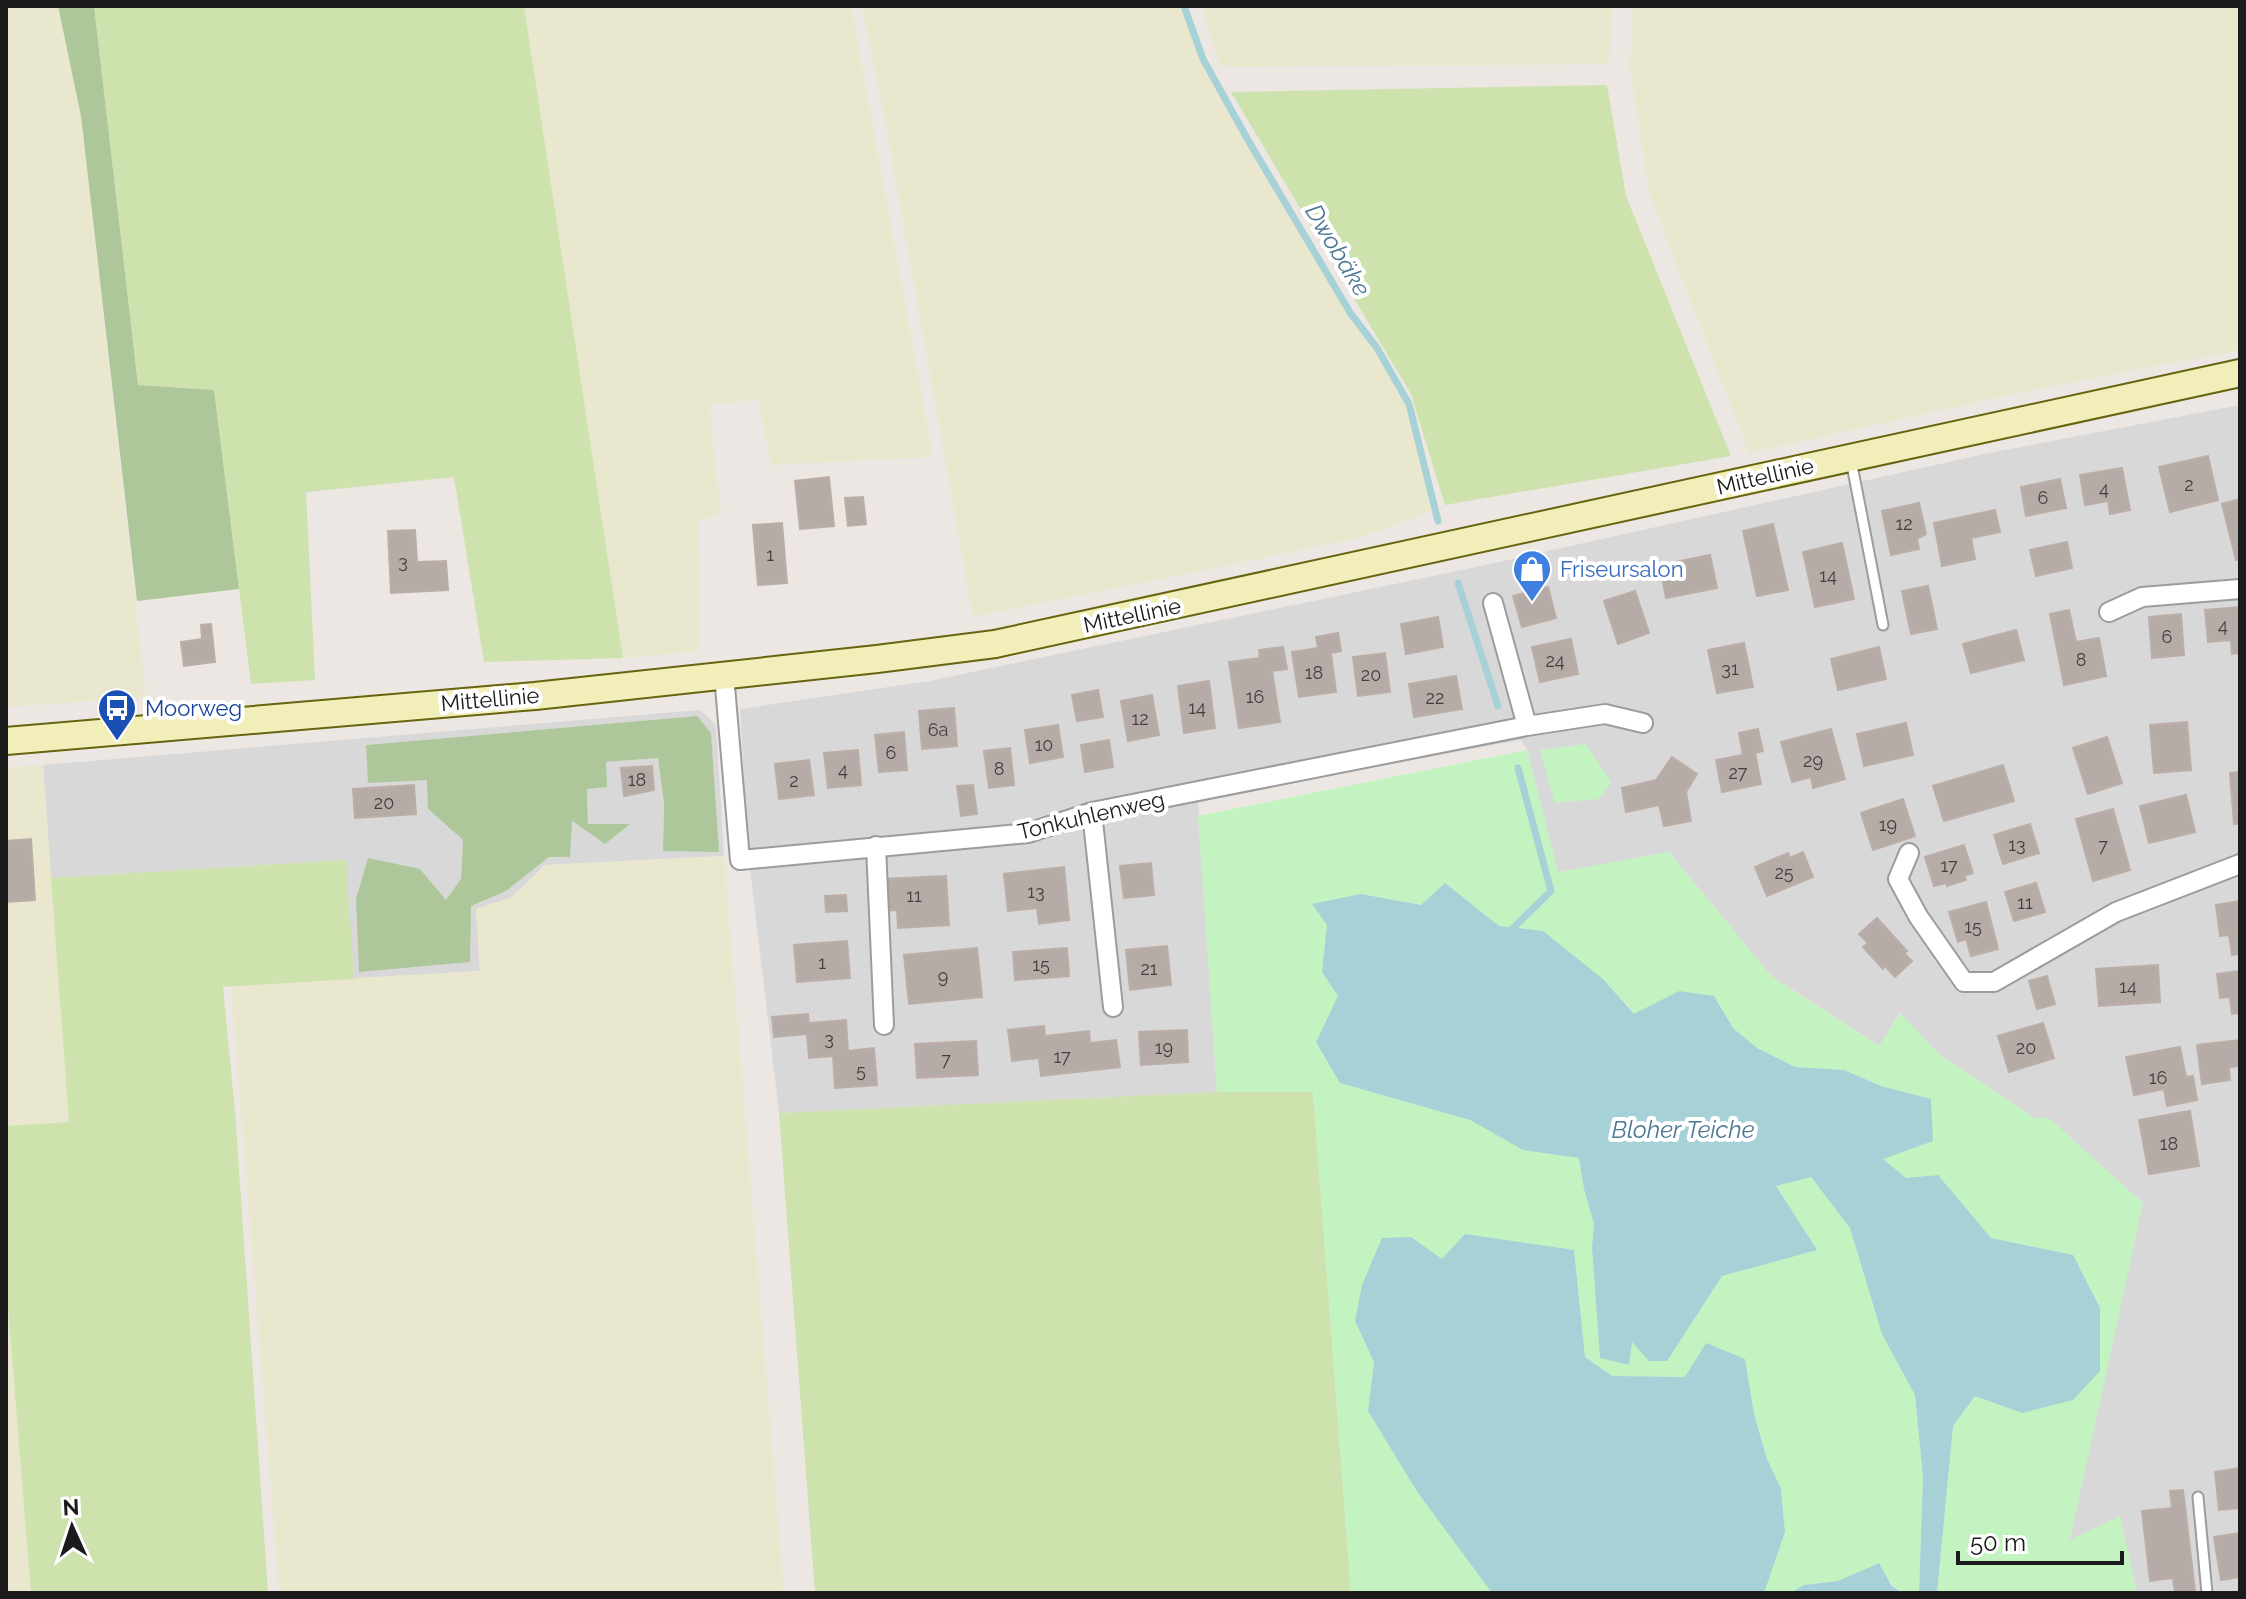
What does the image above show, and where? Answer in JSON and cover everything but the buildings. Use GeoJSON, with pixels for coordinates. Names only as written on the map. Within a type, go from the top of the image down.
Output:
{"type":"FeatureCollection","features":[{"type":"Feature","properties":{"kind":"street","name":"Mittellinie"},"geometry":{"type":"LineString","coordinates":[[6,741],[535,696],[995,644],[2240,373]]}},
{"type":"Feature","properties":{"kind":"street"},"geometry":{"type":"LineString","coordinates":[[2109,612],[2142,597],[2240,589]]}},
{"type":"Feature","properties":{"kind":"street"},"geometry":{"type":"LineString","coordinates":[[1493,603],[1527,726]]}},
{"type":"Feature","properties":{"kind":"street","name":"Tonkuhlenweg"},"geometry":{"type":"LineString","coordinates":[[724,675],[740,860],[1028,833],[1092,812],[1527,726],[1605,714],[1643,723]]}},
{"type":"Feature","properties":{"kind":"street"},"geometry":{"type":"LineString","coordinates":[[1092,812],[1113,1007]]}},
{"type":"Feature","properties":{"kind":"street"},"geometry":{"type":"LineString","coordinates":[[876,846],[884,1025]]}},
{"type":"Feature","properties":{"kind":"street"},"geometry":{"type":"LineString","coordinates":[[1909,853],[1898,879],[1918,916],[1964,982],[1979,983],[1994,982],[2116,912],[2240,864]]}},
{"type":"Feature","properties":{"kind":"lane"},"geometry":{"type":"LineString","coordinates":[[1850,457],[1883,625]]}},
{"type":"Feature","properties":{"kind":"lane"},"geometry":{"type":"LineString","coordinates":[[2198,1497],[2207,1593]]}},
{"type":"Feature","properties":{"kind":"shaded area"},"geometry":{"type":"Polygon","coordinates":[[[2240,405],[2240,1593],[2089,1593],[2070,1541],[2034,1118],[1939,1054],[1900,1013],[1880,1046],[1771,976],[1669,852],[1558,873],[1527,750],[1521,740],[1198,800],[1217,1092],[779,1113],[748,852],[740,709],[929,681],[1476,567],[1989,453],[2240,405]]]}},
{"type":"Feature","properties":{"kind":"shaded area"},"geometry":{"type":"Polygon","coordinates":[[[700,710],[716,725],[724,856],[545,865],[512,897],[476,909],[480,971],[354,979],[345,860],[51,878],[43,765],[700,710]],[[697,716],[366,745],[428,780],[428,809],[463,840],[461,880],[446,901],[356,899],[471,906],[506,891],[549,857],[571,821],[605,844],[629,824],[588,824],[587,788],[606,762],[658,758],[664,804],[663,851],[697,716]]]}},
{"type":"Feature","properties":{"kind":"green space"},"geometry":{"type":"Polygon","coordinates":[[[6,6],[58,6],[81,116],[146,697],[6,707],[6,6]]]}},
{"type":"Feature","properties":{"kind":"green space"},"geometry":{"type":"Polygon","coordinates":[[[58,6],[94,6],[138,385],[214,390],[239,589],[137,601],[81,116],[58,6]]]}},
{"type":"Feature","properties":{"kind":"green space"},"geometry":{"type":"Polygon","coordinates":[[[94,6],[524,6],[623,658],[484,662],[454,477],[306,492],[315,680],[251,684],[214,390],[138,385],[94,6]]]}},
{"type":"Feature","properties":{"kind":"green space"},"geometry":{"type":"Polygon","coordinates":[[[524,6],[851,6],[933,457],[771,465],[758,399],[709,405],[721,513],[698,521],[700,651],[623,658],[524,6]]]}},
{"type":"Feature","properties":{"kind":"green space"},"geometry":{"type":"Polygon","coordinates":[[[862,6],[1184,6],[1203,59],[1248,140],[1351,314],[1377,348],[1409,404],[1435,510],[1355,539],[973,617],[862,6]]]}},
{"type":"Feature","properties":{"kind":"green space"},"geometry":{"type":"Polygon","coordinates":[[[1202,6],[1613,6],[1609,64],[1220,67],[1202,6]]]}},
{"type":"Feature","properties":{"kind":"green space"},"geometry":{"type":"Polygon","coordinates":[[[1632,6],[2240,6],[2240,350],[2028,391],[1749,453],[1649,193],[1630,67],[1632,6]]]}},
{"type":"Feature","properties":{"kind":"green space"},"geometry":{"type":"Polygon","coordinates":[[[1607,85],[1626,196],[1731,456],[1445,505],[1411,394],[1231,92],[1607,85]]]}},
{"type":"Feature","properties":{"kind":"green space"},"geometry":{"type":"Polygon","coordinates":[[[697,716],[711,733],[719,852],[663,851],[664,804],[658,758],[606,762],[607,787],[587,789],[588,824],[630,824],[605,844],[572,821],[570,857],[549,857],[506,891],[471,906],[470,962],[359,972],[356,899],[368,858],[420,869],[446,900],[461,879],[463,840],[428,809],[427,780],[368,783],[366,745],[697,716]]]}},
{"type":"Feature","properties":{"kind":"green space"},"geometry":{"type":"Polygon","coordinates":[[[1586,744],[1611,782],[1598,799],[1555,803],[1540,750],[1586,744]]]}},
{"type":"Feature","properties":{"kind":"green space"},"geometry":{"type":"Polygon","coordinates":[[[1527,750],[1558,872],[1669,852],[1771,976],[1879,1046],[1900,1013],[1939,1054],[2034,1118],[2049,1118],[2143,1203],[2070,1540],[2120,1516],[2137,1593],[1937,1593],[1953,1426],[1975,1396],[2022,1413],[2100,1371],[2100,1308],[2073,1255],[1991,1238],[1938,1175],[1906,1178],[1882,1159],[1931,1099],[1881,1086],[1844,1070],[1795,1067],[1757,1048],[1733,1028],[1714,996],[1679,991],[1635,1014],[1604,980],[1499,926],[1445,883],[1422,905],[1361,894],[1327,925],[1323,972],[1338,996],[1340,1083],[1470,1120],[1523,1150],[1579,1158],[1594,1224],[1592,1247],[1598,1326],[1628,1365],[1632,1342],[1667,1361],[1722,1276],[1816,1250],[1776,1185],[1811,1177],[1850,1228],[1882,1334],[1915,1395],[1923,1478],[1919,1593],[1894,1586],[1879,1563],[1838,1581],[1804,1585],[1790,1593],[1764,1593],[1785,1532],[1781,1489],[1767,1459],[1754,1414],[1745,1359],[1685,1377],[1612,1376],[1585,1357],[1574,1250],[1442,1260],[1411,1237],[1355,1321],[1374,1362],[1368,1411],[1418,1493],[1492,1593],[1351,1593],[1313,1092],[1217,1092],[1198,816],[1527,750]]]}},
{"type":"Feature","properties":{"kind":"green space"},"geometry":{"type":"Polygon","coordinates":[[[43,765],[69,1122],[6,1126],[6,768],[43,765]]]}},
{"type":"Feature","properties":{"kind":"green space"},"geometry":{"type":"Polygon","coordinates":[[[724,856],[784,1593],[279,1593],[231,985],[480,971],[476,909],[512,897],[545,865],[724,856]]]}},
{"type":"Feature","properties":{"kind":"green space"},"geometry":{"type":"Polygon","coordinates":[[[346,860],[354,979],[223,987],[235,1111],[268,1593],[31,1593],[6,1282],[6,1126],[69,1122],[51,878],[346,860]]]}},
{"type":"Feature","properties":{"kind":"green space"},"geometry":{"type":"Polygon","coordinates":[[[1313,1091],[1351,1593],[815,1593],[779,1113],[1217,1092],[1313,1091]]]}},
{"type":"Feature","properties":{"kind":"green space"},"geometry":{"type":"Polygon","coordinates":[[[6,1282],[31,1593],[6,1593],[6,1282]]]}},
{"type":"Feature","properties":{"kind":"water","name":"Bloher Teiche"},"geometry":{"type":"Polygon","coordinates":[[[1445,883],[1499,926],[1543,931],[1604,980],[1634,1014],[1679,991],[1714,996],[1733,1028],[1757,1048],[1795,1067],[1844,1070],[1881,1086],[1931,1099],[1933,1141],[1883,1159],[1906,1178],[1938,1175],[1991,1238],[2073,1255],[2100,1308],[2100,1371],[2073,1400],[2022,1413],[1975,1396],[1953,1426],[1937,1593],[1919,1593],[1923,1478],[1915,1395],[1882,1334],[1850,1228],[1811,1177],[1776,1186],[1817,1250],[1722,1276],[1667,1361],[1649,1361],[1632,1342],[1629,1365],[1600,1358],[1592,1247],[1594,1224],[1579,1158],[1523,1150],[1470,1120],[1340,1083],[1316,1042],[1338,996],[1322,972],[1327,925],[1312,904],[1361,894],[1421,905],[1445,883]]]}},
{"type":"Feature","properties":{"kind":"water"},"geometry":{"type":"Polygon","coordinates":[[[1465,1234],[1574,1250],[1585,1357],[1612,1376],[1685,1377],[1706,1343],[1745,1359],[1754,1414],[1767,1459],[1781,1489],[1785,1532],[1764,1593],[1492,1593],[1418,1493],[1368,1411],[1374,1362],[1355,1321],[1362,1285],[1382,1238],[1411,1237],[1442,1259],[1465,1234]]]}},
{"type":"Feature","properties":{"kind":"water"},"geometry":{"type":"Polygon","coordinates":[[[1879,1563],[1891,1585],[1902,1593],[1790,1593],[1804,1585],[1838,1581],[1879,1563]]]}},
{"type":"Feature","properties":{"kind":"waterway","name":"Dwobäke"},"geometry":{"type":"LineString","coordinates":[[1184,6],[1203,59],[1248,140],[1351,314],[1377,348],[1409,404],[1438,521]]}},
{"type":"Feature","properties":{"kind":"waterway","name":"Dwobäke"},"geometry":{"type":"LineString","coordinates":[[1458,583],[1498,706]]}},
{"type":"Feature","properties":{"kind":"waterway","name":"Dwobäke"},"geometry":{"type":"LineString","coordinates":[[1514,927],[1551,891],[1518,768]]}},
{"type":"Feature","properties":{"kind":"place","name":"Friseursalon"},"geometry":{"type":"Point","coordinates":[1532,603]}},
{"type":"Feature","properties":{"kind":"place","name":"Moorweg"},"geometry":{"type":"Point","coordinates":[117,742]}}]}
